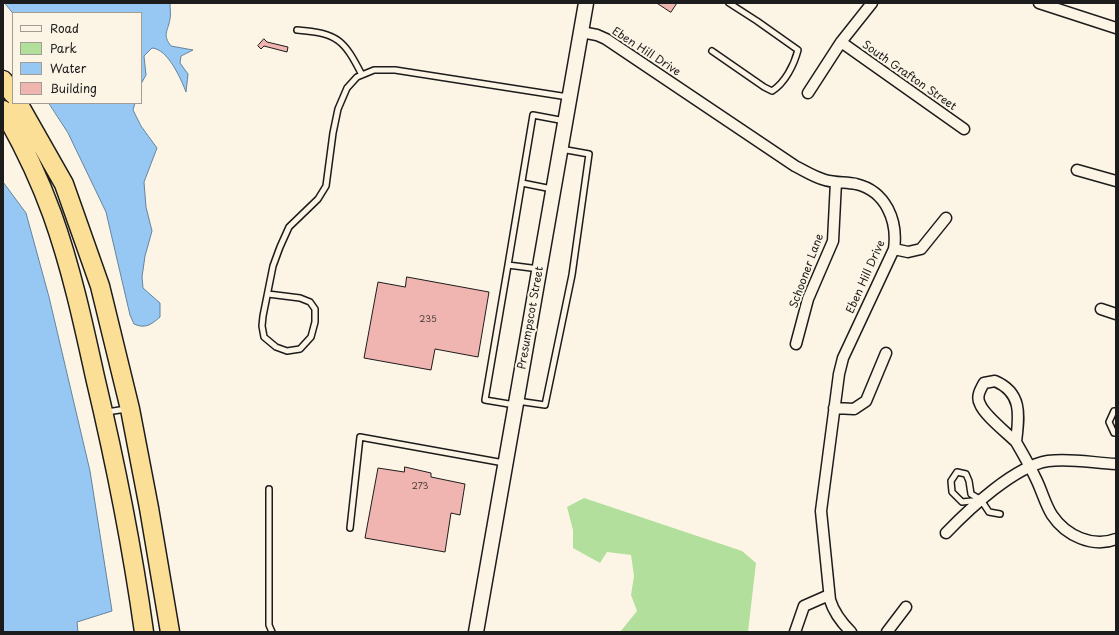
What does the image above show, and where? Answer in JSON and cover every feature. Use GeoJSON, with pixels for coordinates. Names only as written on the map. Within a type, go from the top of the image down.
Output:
{"type":"FeatureCollection","features":[{"type":"Feature","properties":{"kind":"highway"},"geometry":{"type":"LineString","coordinates":[[3,80],[12,93]]}},
{"type":"Feature","properties":{"kind":"highway"},"geometry":{"type":"LineString","coordinates":[[19,104],[64,184],[100,286],[130,409],[150,508],[170,632]]}},
{"type":"Feature","properties":{"kind":"highway"},"geometry":{"type":"LineString","coordinates":[[3,110],[33,167],[53,214],[78,301],[118,479],[144,632]]}},
{"type":"Feature","properties":{"kind":"street","name":"Presumpscot Street"},"geometry":{"type":"LineString","coordinates":[[476,632],[586,3]]}},
{"type":"Feature","properties":{"kind":"street"},"geometry":{"type":"LineString","coordinates":[[808,93],[841,42],[872,3]]}},
{"type":"Feature","properties":{"kind":"street"},"geometry":{"type":"LineString","coordinates":[[1038,3],[1116,28]]}},
{"type":"Feature","properties":{"kind":"street","name":"Eben Hill Drive"},"geometry":{"type":"LineString","coordinates":[[581,32],[597,35],[606,39],[795,166],[819,178],[866,187],[877,194],[885,203],[891,214],[896,236],[894,249],[843,358],[834,408],[821,510],[829,595],[833,611],[851,632]]}},
{"type":"Feature","properties":{"kind":"street","name":"South Grafton Street"},"geometry":{"type":"LineString","coordinates":[[841,42],[964,129]]}},
{"type":"Feature","properties":{"kind":"street"},"geometry":{"type":"LineString","coordinates":[[1077,170],[1116,182]]}},
{"type":"Feature","properties":{"kind":"street","name":"Schooner Lane"},"geometry":{"type":"LineString","coordinates":[[796,344],[808,299],[827,258],[833,241],[836,182]]}},
{"type":"Feature","properties":{"kind":"street"},"geometry":{"type":"LineString","coordinates":[[894,249],[908,252],[921,248],[946,218]]}},
{"type":"Feature","properties":{"kind":"street"},"geometry":{"type":"LineString","coordinates":[[1101,309],[1116,314]]}},
{"type":"Feature","properties":{"kind":"street"},"geometry":{"type":"LineString","coordinates":[[834,408],[854,409],[866,401],[886,353]]}},
{"type":"Feature","properties":{"kind":"street"},"geometry":{"type":"LineString","coordinates":[[1016,442],[1018,417],[1017,405],[1013,394],[1006,386],[995,381],[984,383],[978,393],[979,404],[986,413],[1016,442],[1058,523],[1078,537],[1089,541],[1100,543],[1116,539]]}},
{"type":"Feature","properties":{"kind":"street"},"geometry":{"type":"LineString","coordinates":[[946,533],[981,500],[1018,473],[1030,467],[1048,461],[1071,460],[1116,464]]}},
{"type":"Feature","properties":{"kind":"street"},"geometry":{"type":"LineString","coordinates":[[795,632],[804,606],[829,595]]}},
{"type":"Feature","properties":{"kind":"street"},"geometry":{"type":"LineString","coordinates":[[887,632],[906,607]]}},
{"type":"Feature","properties":{"kind":"lane"},"geometry":{"type":"LineString","coordinates":[[712,51],[772,91],[780,86],[796,58],[798,50],[729,3]]}},
{"type":"Feature","properties":{"kind":"lane"},"geometry":{"type":"LineString","coordinates":[[297,30],[324,33],[334,36],[341,41],[354,58],[362,75]]}},
{"type":"Feature","properties":{"kind":"lane"},"geometry":{"type":"LineString","coordinates":[[268,294],[300,298],[310,302],[315,309],[315,322],[311,337],[300,349],[287,351],[276,347],[264,337],[262,326],[268,294],[274,266],[280,247],[289,227],[318,199],[326,186],[333,133],[338,109],[347,88],[357,77],[374,70],[395,70],[570,97]]}},
{"type":"Feature","properties":{"kind":"lane"},"geometry":{"type":"LineString","coordinates":[[561,149],[589,154],[572,275],[545,405],[485,400],[533,115],[566,121]]}},
{"type":"Feature","properties":{"kind":"lane"},"geometry":{"type":"LineString","coordinates":[[522,183],[554,189]]}},
{"type":"Feature","properties":{"kind":"lane"},"geometry":{"type":"LineString","coordinates":[[508,265],[539,269]]}},
{"type":"Feature","properties":{"kind":"lane"},"geometry":{"type":"LineString","coordinates":[[104,413],[130,409]]}},
{"type":"Feature","properties":{"kind":"lane"},"geometry":{"type":"LineString","coordinates":[[1116,411],[1114,410],[1109,422],[1114,433],[1116,434]]}},
{"type":"Feature","properties":{"kind":"lane"},"geometry":{"type":"LineString","coordinates":[[350,528],[360,437],[505,463]]}},
{"type":"Feature","properties":{"kind":"lane"},"geometry":{"type":"LineString","coordinates":[[981,500],[962,502],[952,492],[951,481],[957,472],[966,474],[971,494],[981,500],[989,512],[1000,514]]}},
{"type":"Feature","properties":{"kind":"lane"},"geometry":{"type":"LineString","coordinates":[[268,489],[269,625],[272,632]]}},
{"type":"Feature","properties":{"kind":"green space"},"geometry":{"type":"Polygon","coordinates":[[[584,498],[742,551],[756,563],[748,632],[620,632],[637,611],[631,595],[634,576],[631,555],[607,552],[600,563],[573,548],[573,530],[567,507],[584,498]]]}},
{"type":"Feature","properties":{"kind":"water"},"geometry":{"type":"Polygon","coordinates":[[[5,3],[170,3],[170,17],[166,33],[168,42],[171,46],[193,50],[181,56],[180,63],[188,74],[186,92],[181,80],[168,59],[163,53],[152,48],[144,56],[146,75],[142,82],[142,12],[12,12],[5,3]]]}},
{"type":"Feature","properties":{"kind":"water"},"geometry":{"type":"Polygon","coordinates":[[[50,104],[135,104],[133,110],[141,126],[157,148],[144,182],[146,207],[152,231],[145,256],[142,277],[143,288],[160,303],[160,317],[151,324],[141,326],[134,324],[130,315],[106,212],[68,133],[50,104]]]}},
{"type":"Feature","properties":{"kind":"water"},"geometry":{"type":"Polygon","coordinates":[[[3,182],[26,213],[49,297],[90,471],[112,611],[77,622],[78,632],[3,632],[3,182]]]}},
{"type":"Feature","properties":{"kind":"building"},"geometry":{"type":"Polygon","coordinates":[[[657,3],[677,3],[671,12],[657,3]]]}},
{"type":"Feature","properties":{"kind":"building"},"geometry":{"type":"Polygon","coordinates":[[[264,39],[267,42],[288,47],[287,52],[264,46],[261,49],[258,46],[264,39]]]}},
{"type":"Feature","properties":{"kind":"building"},"geometry":{"type":"Polygon","coordinates":[[[407,277],[489,292],[478,357],[435,349],[431,370],[364,358],[378,282],[405,287],[407,277]]]}},
{"type":"Feature","properties":{"kind":"building"},"geometry":{"type":"Polygon","coordinates":[[[405,467],[431,473],[431,477],[465,484],[460,515],[451,513],[445,552],[365,538],[378,468],[404,472],[405,467]]]}}]}
